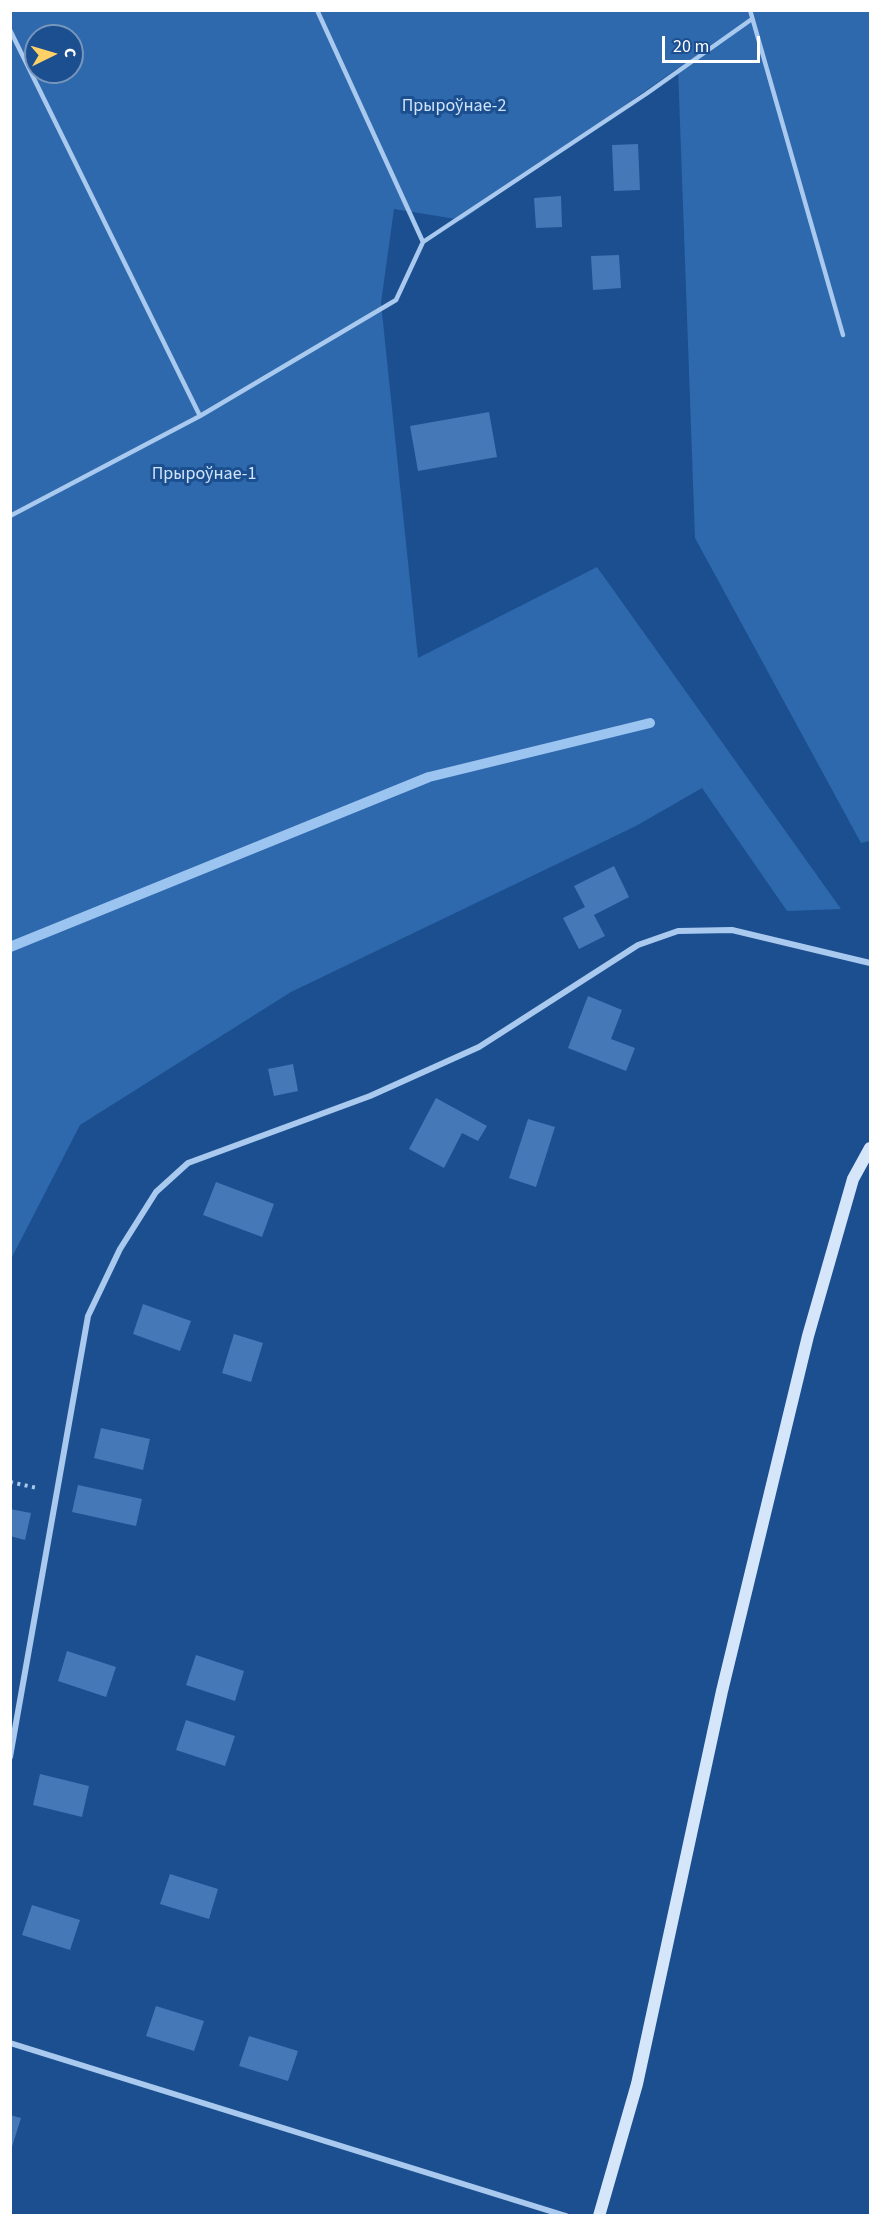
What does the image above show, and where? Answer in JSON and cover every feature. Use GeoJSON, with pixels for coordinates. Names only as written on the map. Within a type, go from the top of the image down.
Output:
{"type":"FeatureCollection","features":[{"type":"Feature","properties":{"kind":"street"},"geometry":{"type":"LineString","coordinates":[[10,1757],[88,1316],[120,1249],[156,1192],[188,1163],[370,1096],[479,1047],[638,945],[678,931],[732,930],[870,963]]}},
{"type":"Feature","properties":{"kind":"street"},"geometry":{"type":"LineString","coordinates":[[599,2216],[637,2084],[722,1691],[808,1336],[853,1179],[870,1148]]}},
{"type":"Feature","properties":{"kind":"street"},"geometry":{"type":"LineString","coordinates":[[10,2043],[566,2216]]}},
{"type":"Feature","properties":{"kind":"lane"},"geometry":{"type":"LineString","coordinates":[[316,10],[423,242]]}},
{"type":"Feature","properties":{"kind":"lane"},"geometry":{"type":"LineString","coordinates":[[750,10],[843,335]]}},
{"type":"Feature","properties":{"kind":"lane"},"geometry":{"type":"LineString","coordinates":[[10,516],[200,416],[396,300],[423,242],[646,94],[752,19]]}},
{"type":"Feature","properties":{"kind":"lane"},"geometry":{"type":"LineString","coordinates":[[10,30],[200,416]]}},
{"type":"Feature","properties":{"kind":"path"},"geometry":{"type":"LineString","coordinates":[[10,1482],[56,1492]]}},
{"type":"Feature","properties":{"kind":"green space"},"geometry":{"type":"Polygon","coordinates":[[[11,11],[870,11],[870,841],[861,843],[695,538],[678,68],[462,220],[394,209],[381,303],[418,658],[597,567],[841,909],[787,911],[702,788],[636,826],[291,992],[80,1125],[11,1259],[11,11]]]}},
{"type":"Feature","properties":{"kind":"building"},"geometry":{"type":"Polygon","coordinates":[[[638,144],[640,190],[614,191],[612,145],[638,144]]]}},
{"type":"Feature","properties":{"kind":"building"},"geometry":{"type":"Polygon","coordinates":[[[561,196],[562,227],[536,228],[534,198],[561,196]]]}},
{"type":"Feature","properties":{"kind":"building"},"geometry":{"type":"Polygon","coordinates":[[[619,255],[621,288],[593,290],[591,256],[619,255]]]}},
{"type":"Feature","properties":{"kind":"building"},"geometry":{"type":"Polygon","coordinates":[[[489,412],[497,457],[418,471],[410,426],[489,412]]]}},
{"type":"Feature","properties":{"kind":"building"},"geometry":{"type":"Polygon","coordinates":[[[614,866],[629,897],[594,915],[605,936],[579,949],[563,918],[585,907],[574,886],[614,866]]]}},
{"type":"Feature","properties":{"kind":"building"},"geometry":{"type":"Polygon","coordinates":[[[588,996],[622,1010],[611,1039],[635,1048],[626,1071],[568,1048],[588,996]]]}},
{"type":"Feature","properties":{"kind":"building"},"geometry":{"type":"Polygon","coordinates":[[[293,1064],[298,1091],[274,1096],[268,1069],[293,1064]]]}},
{"type":"Feature","properties":{"kind":"building"},"geometry":{"type":"Polygon","coordinates":[[[436,1098],[487,1126],[478,1141],[462,1133],[444,1168],[409,1149],[436,1098]]]}},
{"type":"Feature","properties":{"kind":"building"},"geometry":{"type":"Polygon","coordinates":[[[528,1119],[555,1127],[536,1187],[509,1178],[528,1119]]]}},
{"type":"Feature","properties":{"kind":"building"},"geometry":{"type":"Polygon","coordinates":[[[216,1182],[274,1204],[262,1237],[203,1215],[216,1182]]]}},
{"type":"Feature","properties":{"kind":"building"},"geometry":{"type":"Polygon","coordinates":[[[143,1304],[191,1321],[180,1351],[133,1334],[143,1304]]]}},
{"type":"Feature","properties":{"kind":"building"},"geometry":{"type":"Polygon","coordinates":[[[234,1334],[263,1343],[251,1382],[222,1373],[234,1334]]]}},
{"type":"Feature","properties":{"kind":"building"},"geometry":{"type":"Polygon","coordinates":[[[101,1428],[150,1439],[143,1470],[94,1458],[101,1428]]]}},
{"type":"Feature","properties":{"kind":"building"},"geometry":{"type":"Polygon","coordinates":[[[78,1485],[142,1499],[136,1526],[72,1512],[78,1485]]]}},
{"type":"Feature","properties":{"kind":"building"},"geometry":{"type":"Polygon","coordinates":[[[10,1509],[31,1513],[25,1540],[10,1536],[10,1509]]]}},
{"type":"Feature","properties":{"kind":"building"},"geometry":{"type":"Polygon","coordinates":[[[67,1651],[116,1667],[106,1697],[58,1681],[67,1651]]]}},
{"type":"Feature","properties":{"kind":"building"},"geometry":{"type":"Polygon","coordinates":[[[196,1655],[244,1671],[235,1701],[186,1685],[196,1655]]]}},
{"type":"Feature","properties":{"kind":"building"},"geometry":{"type":"Polygon","coordinates":[[[186,1720],[235,1736],[225,1766],[176,1750],[186,1720]]]}},
{"type":"Feature","properties":{"kind":"building"},"geometry":{"type":"Polygon","coordinates":[[[40,1774],[89,1786],[82,1817],[33,1805],[40,1774]]]}},
{"type":"Feature","properties":{"kind":"building"},"geometry":{"type":"Polygon","coordinates":[[[170,1874],[218,1889],[209,1919],[160,1904],[170,1874]]]}},
{"type":"Feature","properties":{"kind":"building"},"geometry":{"type":"Polygon","coordinates":[[[32,1905],[80,1920],[70,1950],[22,1935],[32,1905]]]}},
{"type":"Feature","properties":{"kind":"building"},"geometry":{"type":"Polygon","coordinates":[[[156,2006],[204,2021],[194,2051],[146,2036],[156,2006]]]}},
{"type":"Feature","properties":{"kind":"building"},"geometry":{"type":"Polygon","coordinates":[[[249,2036],[298,2051],[288,2081],[239,2066],[249,2036]]]}},
{"type":"Feature","properties":{"kind":"building"},"geometry":{"type":"Polygon","coordinates":[[[10,2115],[21,2118],[11,2150],[10,2150],[10,2115]]]}},
{"type":"Feature","properties":{"kind":"waterway"},"geometry":{"type":"LineString","coordinates":[[10,947],[429,777],[650,723]]}},
{"type":"Feature","properties":{"kind":"park label","name":"Прыроўнае-2"},"geometry":{"type":"Point","coordinates":[454,107]}},
{"type":"Feature","properties":{"kind":"park label","name":"Прыроўнае-1"},"geometry":{"type":"Point","coordinates":[204,475]}}]}
